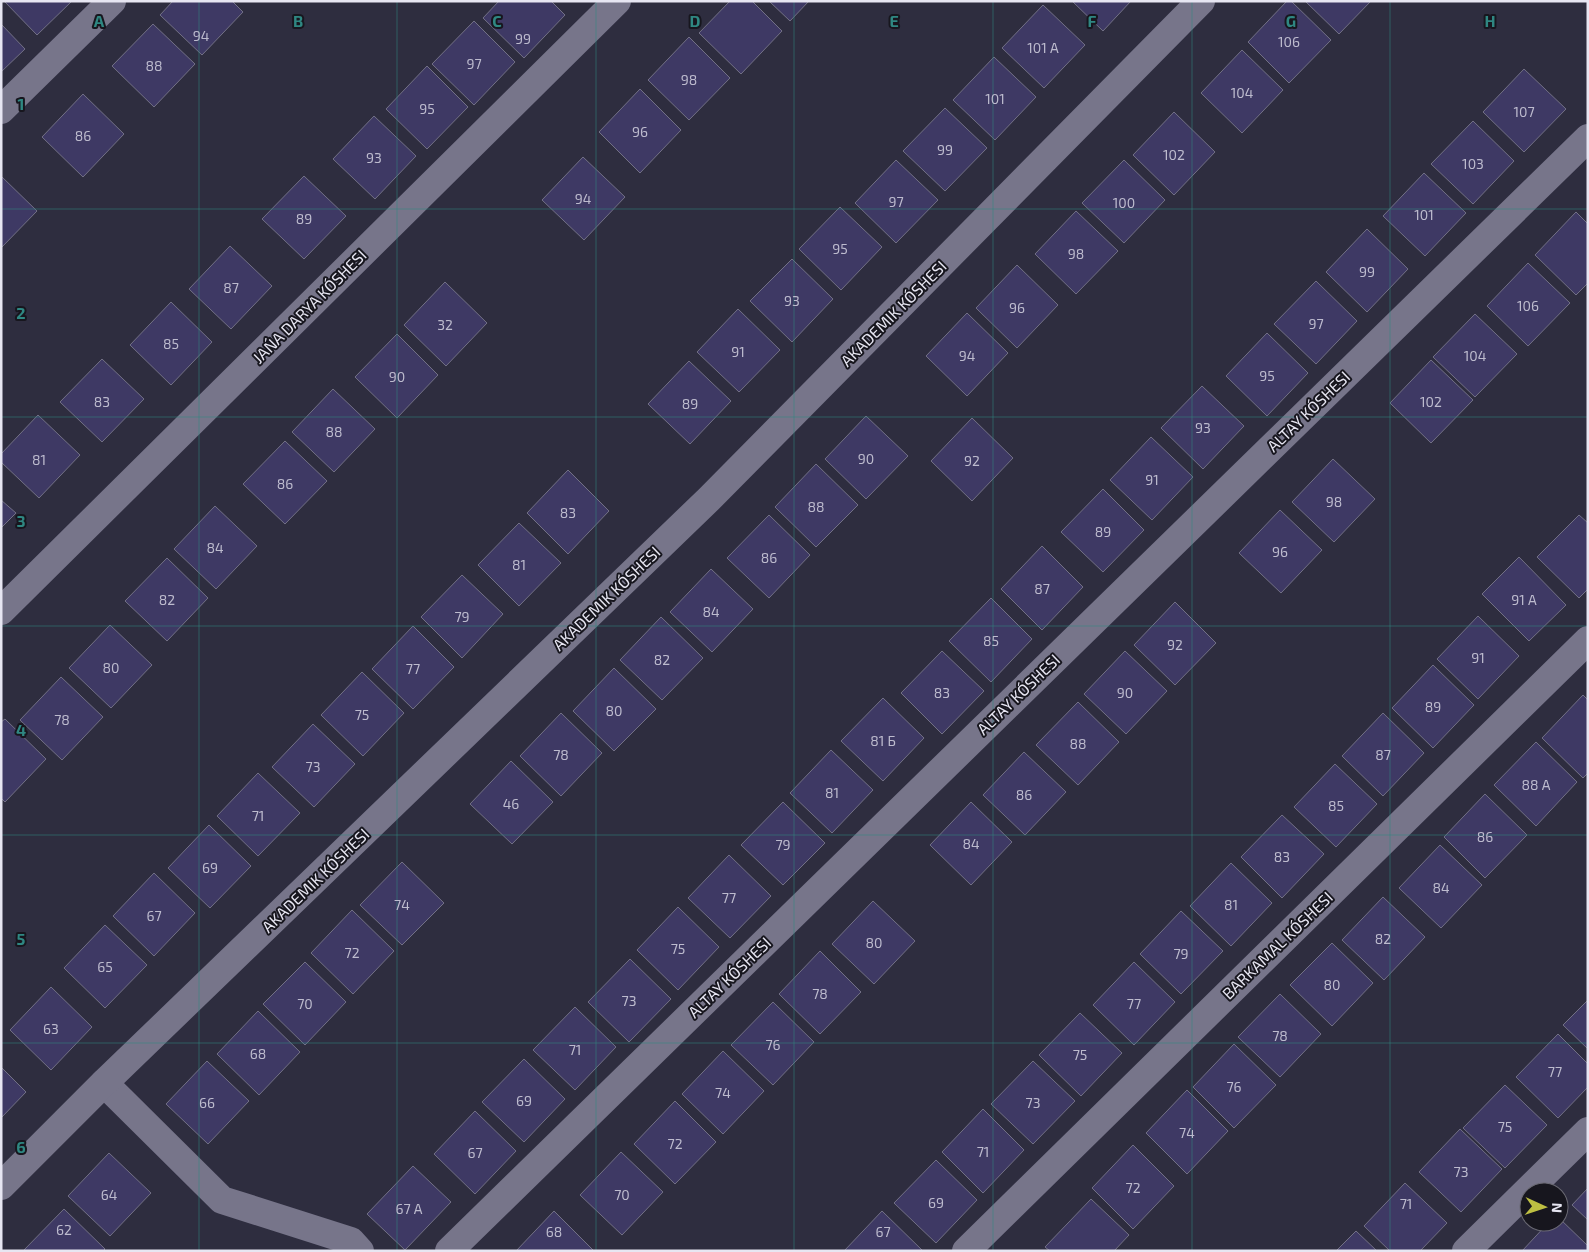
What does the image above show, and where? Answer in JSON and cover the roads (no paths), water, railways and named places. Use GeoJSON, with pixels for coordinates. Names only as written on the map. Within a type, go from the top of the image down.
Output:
{"type":"FeatureCollection","features":[{"type":"Feature","properties":{"kind":"street"},"geometry":{"type":"LineString","coordinates":[[1,110],[112,1]]}},
{"type":"Feature","properties":{"kind":"street","name":"JAŃA DARYA KÓSHESI"},"geometry":{"type":"LineString","coordinates":[[1,611],[617,1]]}},
{"type":"Feature","properties":{"kind":"street","name":"AKADEMIK KÓSHESI"},"geometry":{"type":"LineString","coordinates":[[1,1186],[104,1083],[709,499],[1201,1]]}},
{"type":"Feature","properties":{"kind":"street","name":"ALTAY KÓSHESI"},"geometry":{"type":"LineString","coordinates":[[449,1251],[1588,138]]}},
{"type":"Feature","properties":{"kind":"street","name":"BARKAMAL KÓSHESI"},"geometry":{"type":"LineString","coordinates":[[966,1251],[1588,640]]}},
{"type":"Feature","properties":{"kind":"street"},"geometry":{"type":"LineString","coordinates":[[104,1083],[222,1200],[351,1241],[360,1251]]}},
{"type":"Feature","properties":{"kind":"street"},"geometry":{"type":"LineString","coordinates":[[1466,1251],[1588,1131]]}}]}
